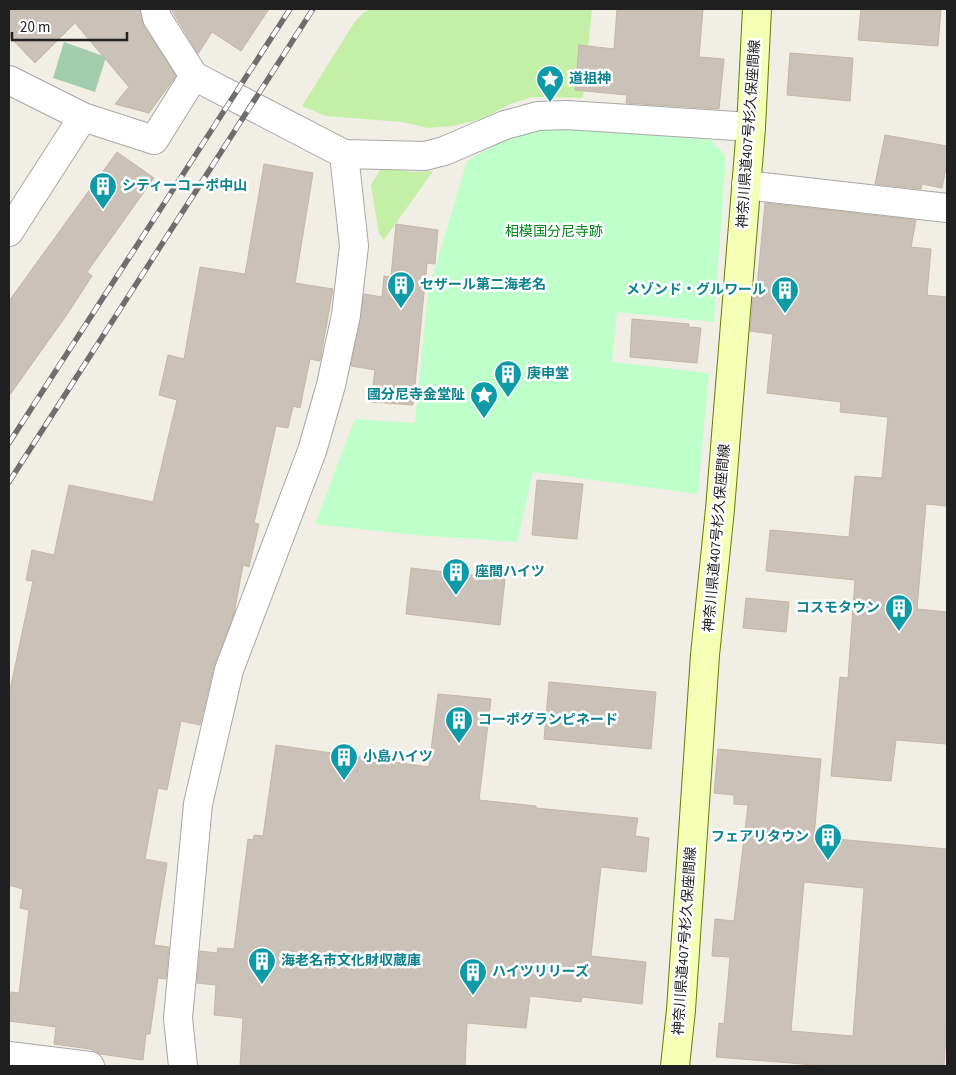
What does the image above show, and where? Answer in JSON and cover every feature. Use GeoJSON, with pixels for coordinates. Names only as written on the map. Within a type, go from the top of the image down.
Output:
{"type":"FeatureCollection","features":[{"type":"Feature","properties":{"kind":"main road","name":"神奈川県道407号杉久保座間線"},"geometry":{"type":"LineString","coordinates":[[675,1066],[681,1010],[706,655],[720,509],[751,127],[756,9]]}},
{"type":"Feature","properties":{"kind":"street"},"geometry":{"type":"LineString","coordinates":[[155,9],[157,18],[194,76],[344,154],[425,156],[444,151],[498,128],[538,116],[568,115],[751,127]]}},
{"type":"Feature","properties":{"kind":"street"},"geometry":{"type":"LineString","coordinates":[[9,80],[84,117],[154,140],[194,76]]}},
{"type":"Feature","properties":{"kind":"street"},"geometry":{"type":"LineString","coordinates":[[9,232],[84,117]]}},
{"type":"Feature","properties":{"kind":"street"},"geometry":{"type":"LineString","coordinates":[[182,1066],[178,1018],[198,804],[229,670],[312,451],[335,367],[346,315],[354,246],[344,154]]}},
{"type":"Feature","properties":{"kind":"street"},"geometry":{"type":"LineString","coordinates":[[746,185],[947,208]]}},
{"type":"Feature","properties":{"kind":"street"},"geometry":{"type":"LineString","coordinates":[[9,1056],[90,1066]]}},
{"type":"Feature","properties":{"kind":"green space"},"geometry":{"type":"Polygon","coordinates":[[[370,9],[592,9],[583,98],[533,97],[510,104],[482,119],[453,126],[428,128],[402,122],[326,116],[302,106],[354,23],[363,13],[370,9]]]}},
{"type":"Feature","properties":{"kind":"green space"},"geometry":{"type":"Polygon","coordinates":[[[64,42],[106,57],[95,92],[53,78],[64,42]]]}},
{"type":"Feature","properties":{"kind":"green space","name":"相模国分尼寺跡"},"geometry":{"type":"Polygon","coordinates":[[[543,127],[711,140],[726,156],[714,322],[617,312],[612,362],[709,373],[698,494],[533,472],[517,542],[415,535],[315,524],[355,419],[415,423],[428,292],[467,161],[512,136],[543,127]]]}},
{"type":"Feature","properties":{"kind":"green space"},"geometry":{"type":"Polygon","coordinates":[[[386,168],[411,172],[433,171],[384,240],[379,234],[371,185],[380,170],[386,168]]]}},
{"type":"Feature","properties":{"kind":"building"},"geometry":{"type":"Polygon","coordinates":[[[9,9],[140,9],[144,26],[176,76],[149,113],[115,104],[129,87],[75,23],[35,63],[9,36],[9,9]]]}},
{"type":"Feature","properties":{"kind":"building"},"geometry":{"type":"Polygon","coordinates":[[[171,9],[269,9],[241,51],[212,32],[198,54],[171,9]]]}},
{"type":"Feature","properties":{"kind":"building"},"geometry":{"type":"Polygon","coordinates":[[[617,9],[703,9],[699,57],[724,59],[719,109],[626,103],[627,95],[575,90],[579,45],[614,49],[617,9]]]}},
{"type":"Feature","properties":{"kind":"building"},"geometry":{"type":"Polygon","coordinates":[[[861,9],[941,9],[938,46],[858,40],[861,9]]]}},
{"type":"Feature","properties":{"kind":"building"},"geometry":{"type":"Polygon","coordinates":[[[790,53],[853,58],[850,101],[787,95],[790,53]]]}},
{"type":"Feature","properties":{"kind":"building"},"geometry":{"type":"Polygon","coordinates":[[[885,135],[947,146],[947,163],[942,188],[922,184],[921,189],[875,184],[885,135]]]}},
{"type":"Feature","properties":{"kind":"building"},"geometry":{"type":"Polygon","coordinates":[[[117,152],[154,178],[87,272],[92,276],[9,396],[9,301],[117,152]]]}},
{"type":"Feature","properties":{"kind":"building"},"geometry":{"type":"Polygon","coordinates":[[[264,164],[313,173],[295,283],[333,289],[320,361],[310,359],[300,408],[293,406],[288,428],[276,426],[254,523],[259,524],[249,567],[243,565],[234,614],[214,666],[200,725],[181,721],[167,790],[158,788],[145,859],[167,863],[154,945],[169,947],[166,979],[158,978],[150,1034],[146,1034],[143,1060],[100,1054],[90,1049],[54,1044],[56,1027],[9,1021],[11,992],[19,993],[29,910],[20,908],[23,889],[9,885],[9,695],[33,581],[26,580],[32,550],[54,555],[69,485],[153,502],[177,400],[159,395],[168,355],[184,359],[200,267],[245,274],[264,164]]]}},
{"type":"Feature","properties":{"kind":"building"},"geometry":{"type":"Polygon","coordinates":[[[765,203],[916,220],[911,247],[931,249],[927,295],[947,297],[947,506],[926,504],[917,609],[947,612],[947,744],[896,740],[891,781],[831,776],[840,677],[848,678],[855,580],[766,571],[770,530],[849,537],[855,476],[882,478],[888,417],[840,412],[841,402],[767,393],[773,334],[750,331],[754,286],[757,287],[765,203]]]}},
{"type":"Feature","properties":{"kind":"building","name":"セザール第二海老名"},"geometry":{"type":"Polygon","coordinates":[[[396,224],[438,230],[435,264],[427,263],[413,405],[371,402],[375,370],[351,366],[364,294],[382,297],[384,276],[391,277],[396,224]]]}},
{"type":"Feature","properties":{"kind":"building"},"geometry":{"type":"Polygon","coordinates":[[[632,319],[689,324],[689,327],[701,328],[697,363],[630,357],[632,319]]]}},
{"type":"Feature","properties":{"kind":"building"},"geometry":{"type":"Polygon","coordinates":[[[537,480],[583,484],[577,539],[532,535],[537,480]]]}},
{"type":"Feature","properties":{"kind":"building","name":"座間ハイツ"},"geometry":{"type":"Polygon","coordinates":[[[411,568],[505,579],[500,625],[406,614],[411,568]]]}},
{"type":"Feature","properties":{"kind":"building"},"geometry":{"type":"Polygon","coordinates":[[[746,598],[789,602],[786,632],[743,628],[746,598]]]}},
{"type":"Feature","properties":{"kind":"building"},"geometry":{"type":"Polygon","coordinates":[[[549,682],[656,692],[651,749],[544,739],[549,682]]]}},
{"type":"Feature","properties":{"kind":"building"},"geometry":{"type":"Polygon","coordinates":[[[438,694],[491,699],[479,800],[536,806],[536,808],[638,818],[635,836],[649,838],[646,872],[601,867],[591,956],[646,962],[642,1004],[582,997],[581,1002],[530,996],[526,1028],[467,1023],[465,1066],[240,1066],[243,1018],[214,1015],[216,985],[197,983],[200,951],[217,953],[218,948],[234,949],[248,839],[253,840],[254,835],[263,836],[276,745],[429,767],[438,694]]]}},
{"type":"Feature","properties":{"kind":"building"},"geometry":{"type":"Polygon","coordinates":[[[718,749],[821,759],[814,837],[947,849],[947,1017],[944,1066],[827,1066],[716,1057],[719,1023],[724,1024],[730,957],[712,956],[715,919],[734,921],[748,805],[734,804],[734,795],[714,793],[718,749]],[[804,882],[791,1031],[853,1036],[864,888],[804,882]]]}},
{"type":"Feature","properties":{"kind":"railway"},"geometry":{"type":"LineString","coordinates":[[9,443],[290,9]]}},
{"type":"Feature","properties":{"kind":"railway"},"geometry":{"type":"LineString","coordinates":[[9,482],[313,9]]}},
{"type":"Feature","properties":{"kind":"place","name":"道祖神"},"geometry":{"type":"Point","coordinates":[550,103]}},
{"type":"Feature","properties":{"kind":"place","name":"シティーコーポ中山"},"geometry":{"type":"Point","coordinates":[103,210]}},
{"type":"Feature","properties":{"kind":"place","name":"セザール第二海老名"},"geometry":{"type":"Point","coordinates":[401,309]}},
{"type":"Feature","properties":{"kind":"place","name":"メゾンド・グルワール"},"geometry":{"type":"Point","coordinates":[785,314]}},
{"type":"Feature","properties":{"kind":"place","name":"庚申堂"},"geometry":{"type":"Point","coordinates":[508,398]}},
{"type":"Feature","properties":{"kind":"place","name":"國分尼寺金堂阯"},"geometry":{"type":"Point","coordinates":[484,419]}},
{"type":"Feature","properties":{"kind":"place","name":"座間ハイツ"},"geometry":{"type":"Point","coordinates":[456,596]}},
{"type":"Feature","properties":{"kind":"place","name":"コスモタウン"},"geometry":{"type":"Point","coordinates":[899,632]}},
{"type":"Feature","properties":{"kind":"place","name":"コーポグランピネード"},"geometry":{"type":"Point","coordinates":[459,744]}},
{"type":"Feature","properties":{"kind":"place","name":"小島ハイツ"},"geometry":{"type":"Point","coordinates":[344,781]}},
{"type":"Feature","properties":{"kind":"place","name":"フェアリタウン"},"geometry":{"type":"Point","coordinates":[828,861]}},
{"type":"Feature","properties":{"kind":"place","name":"海老名市文化財収蔵庫"},"geometry":{"type":"Point","coordinates":[262,985]}},
{"type":"Feature","properties":{"kind":"place","name":"ハイツリリーズ"},"geometry":{"type":"Point","coordinates":[473,996]}}]}
